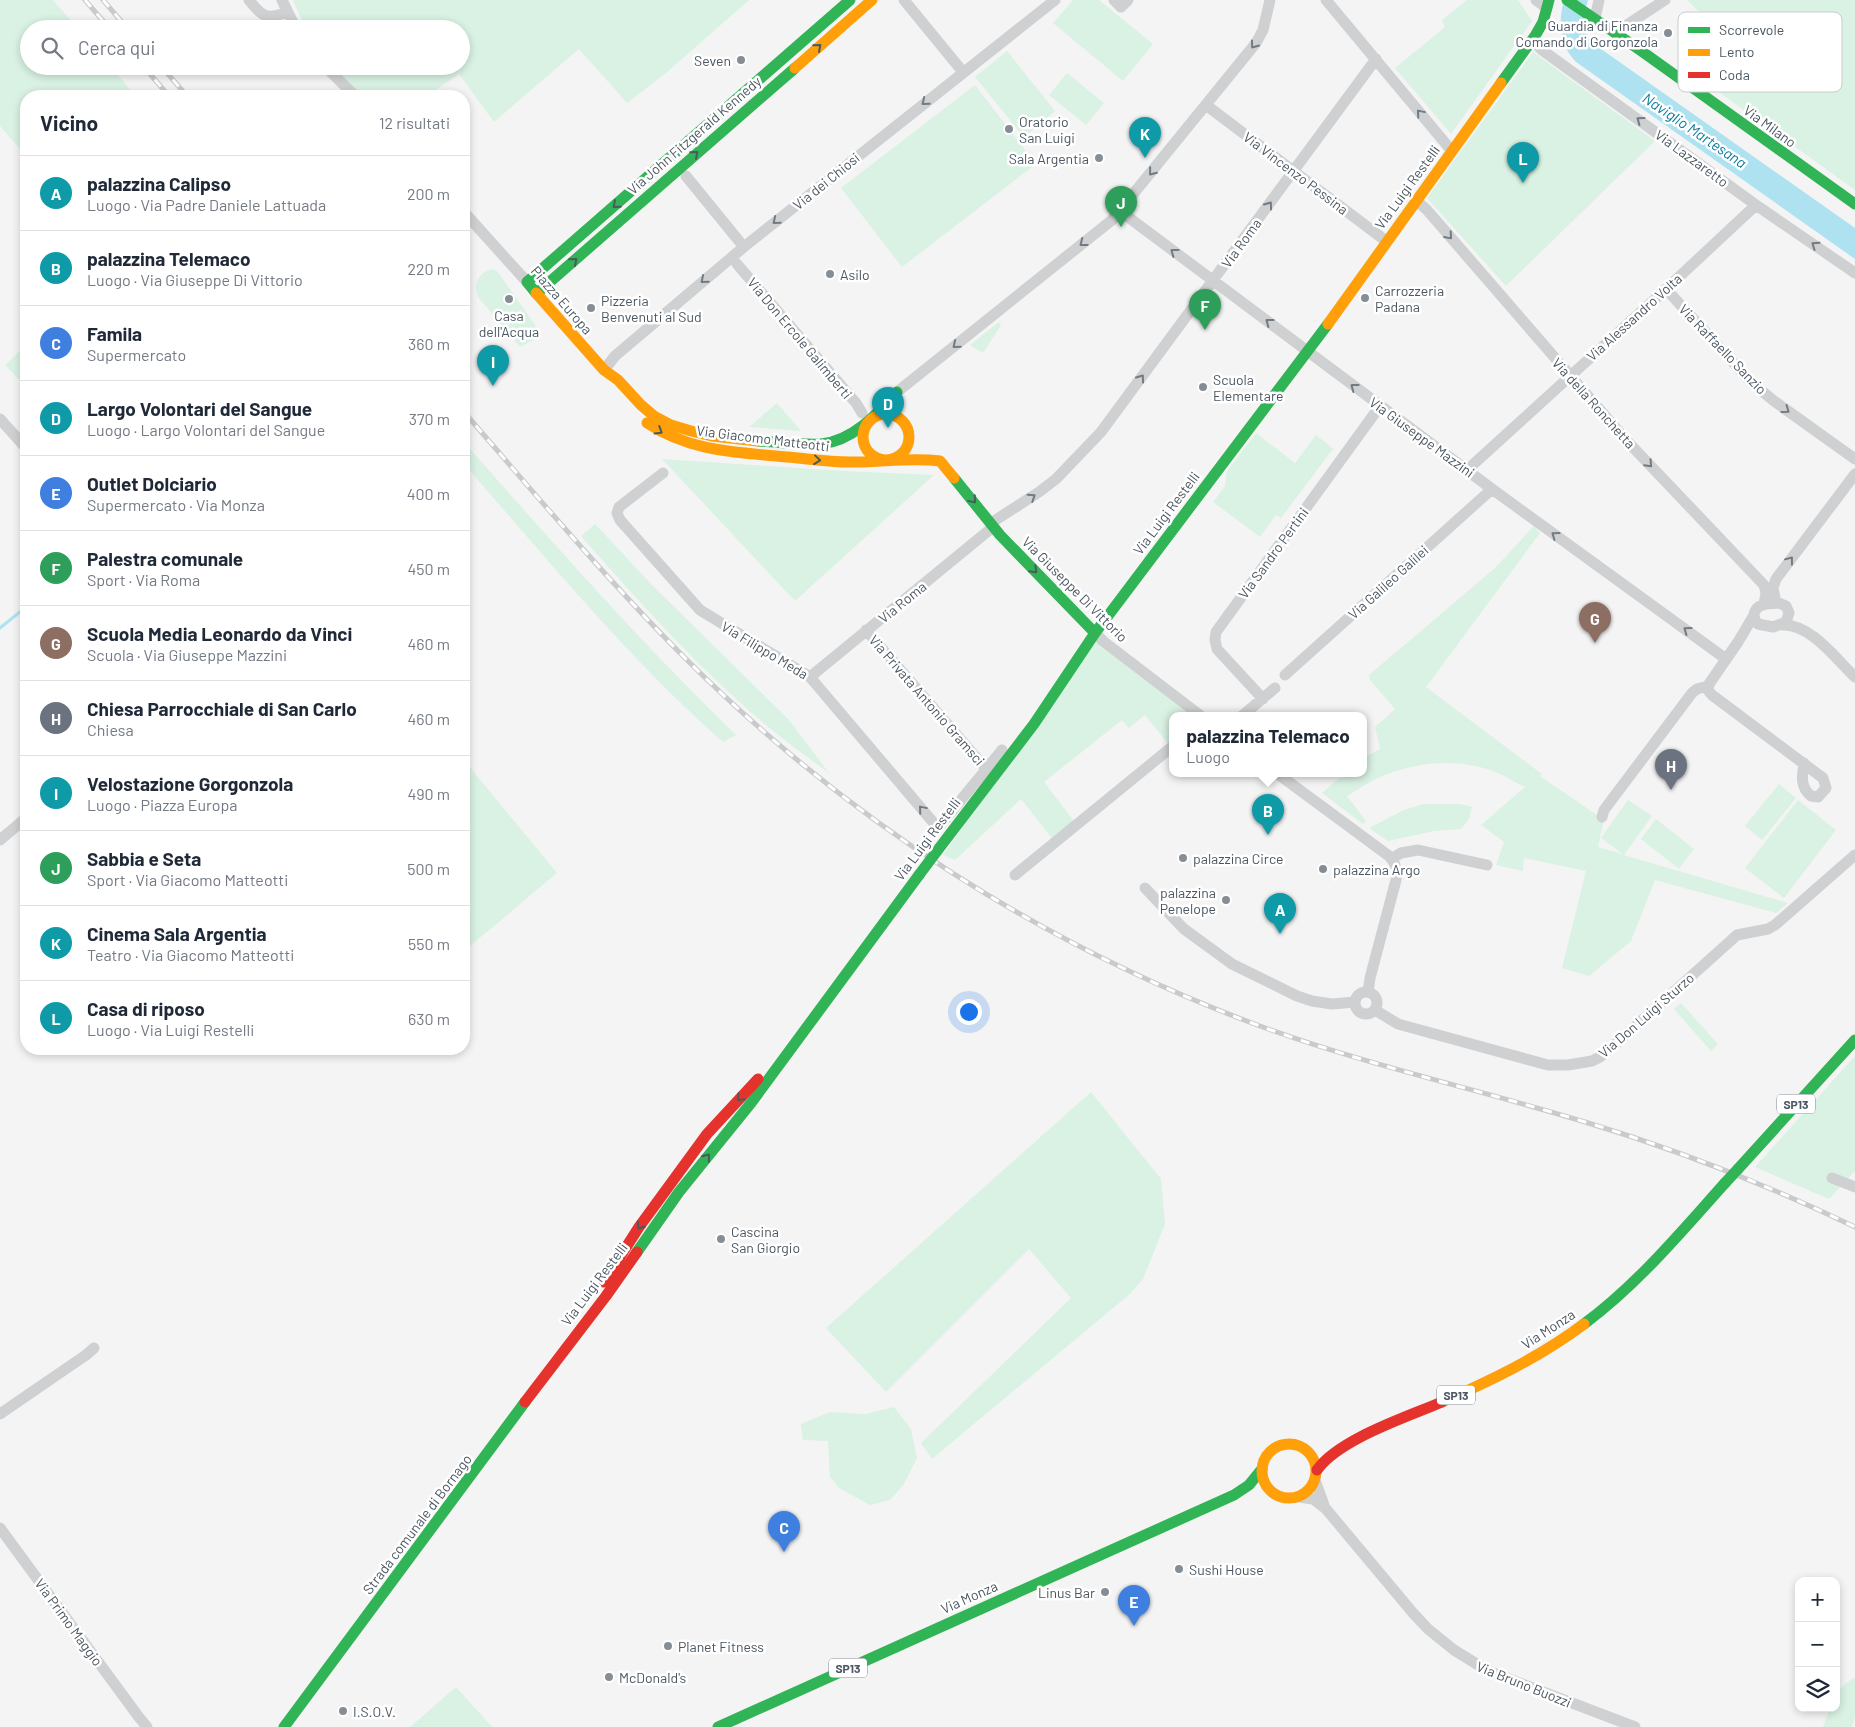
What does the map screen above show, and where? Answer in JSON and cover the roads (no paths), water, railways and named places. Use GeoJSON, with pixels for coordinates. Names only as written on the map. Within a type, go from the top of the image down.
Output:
{"type":"FeatureCollection","features":[{"type":"Feature","properties":{"kind":"street"},"geometry":{"type":"LineString","coordinates":[[249,0],[258,12],[266,16],[274,17],[287,12]]}},
{"type":"Feature","properties":{"kind":"street"},"geometry":{"type":"LineString","coordinates":[[282,0],[291,20]]}},
{"type":"Feature","properties":{"kind":"street","name":"Via John Fitzgerald Kennedy"},"geometry":{"type":"LineString","coordinates":[[527,282],[850,0]]}},
{"type":"Feature","properties":{"kind":"street","name":"Via John Fitzgerald Kennedy"},"geometry":{"type":"LineString","coordinates":[[537,294],[872,0]]}},
{"type":"Feature","properties":{"kind":"street"},"geometry":{"type":"LineString","coordinates":[[904,0],[963,72]]}},
{"type":"Feature","properties":{"kind":"street","name":"Via dei Chiosi"},"geometry":{"type":"LineString","coordinates":[[604,370],[615,356],[745,246],[1055,0]]}},
{"type":"Feature","properties":{"kind":"street"},"geometry":{"type":"LineString","coordinates":[[867,416],[1103,228],[1120,211],[1256,43],[1263,30],[1270,0]]}},
{"type":"Feature","properties":{"kind":"street"},"geometry":{"type":"LineString","coordinates":[[1326,0],[1451,150]]}},
{"type":"Feature","properties":{"kind":"street"},"geometry":{"type":"LineString","coordinates":[[1536,0],[1548,4]]}},
{"type":"Feature","properties":{"kind":"street","name":"Via Milano"},"geometry":{"type":"LineString","coordinates":[[1567,0],[1616,32],[1678,77]]}},
{"type":"Feature","properties":{"kind":"street"},"geometry":{"type":"LineString","coordinates":[[1590,15],[1598,0]]}},
{"type":"Feature","properties":{"kind":"street"},"geometry":{"type":"LineString","coordinates":[[1616,32],[1665,0]]}},
{"type":"Feature","properties":{"kind":"street","name":"Via Luigi Restelli"},"geometry":{"type":"LineString","coordinates":[[570,1341],[606,1296],[679,1192],[751,1103],[1028,731],[1096,633],[1308,351],[1532,40],[1540,27],[1548,4]]}},
{"type":"Feature","properties":{"kind":"street","name":"Via Lazzaretto"},"geometry":{"type":"LineString","coordinates":[[1532,40],[1542,50],[1756,205],[1855,273]]}},
{"type":"Feature","properties":{"kind":"street","name":"Via Roma"},"geometry":{"type":"LineString","coordinates":[[810,676],[992,525],[1045,488],[1094,440],[1376,59]]}},
{"type":"Feature","properties":{"kind":"street"},"geometry":{"type":"LineString","coordinates":[[334,75],[349,90]]}},
{"type":"Feature","properties":{"kind":"street","name":"Via Milano"},"geometry":{"type":"LineString","coordinates":[[1698,92],[1855,204]]}},
{"type":"Feature","properties":{"kind":"street","name":"Via Vincenzo Pessina"},"geometry":{"type":"LineString","coordinates":[[1206,105],[1386,241]]}},
{"type":"Feature","properties":{"kind":"street"},"geometry":{"type":"LineString","coordinates":[[686,176],[738,241]]}},
{"type":"Feature","properties":{"kind":"street","name":"Via della Ronchetta"},"geometry":{"type":"LineString","coordinates":[[1416,200],[1569,376],[1764,585],[1770,604]]}},
{"type":"Feature","properties":{"kind":"street","name":"Via Alessandro Volta"},"geometry":{"type":"LineString","coordinates":[[1467,470],[1756,205]]}},
{"type":"Feature","properties":{"kind":"street","name":"Via Giuseppe Mazzini"},"geometry":{"type":"LineString","coordinates":[[1120,211],[1492,489],[1726,659]]}},
{"type":"Feature","properties":{"kind":"street","name":"Piazza Europa"},"geometry":{"type":"LineString","coordinates":[[470,219],[604,370]]}},
{"type":"Feature","properties":{"kind":"street","name":"Via Don Ercole Galimberti"},"geometry":{"type":"LineString","coordinates":[[737,264],[867,416]]}},
{"type":"Feature","properties":{"kind":"street","name":"Via Raffaello Sanzio"},"geometry":{"type":"LineString","coordinates":[[1666,289],[1752,383],[1855,459]]}},
{"type":"Feature","properties":{"kind":"street","name":"Via Giacomo Matteotti"},"geometry":{"type":"LineString","coordinates":[[604,370],[614,375],[642,406],[656,417],[670,425],[700,434],[820,444],[834,442],[851,433],[867,416]]}},
{"type":"Feature","properties":{"kind":"street","name":"Via Giacomo Matteotti"},"geometry":{"type":"LineString","coordinates":[[604,370],[608,380],[630,408],[642,419],[663,434],[686,444],[708,449],[840,462],[889,459]]}},
{"type":"Feature","properties":{"kind":"street","name":"Via Sandro Pertini"},"geometry":{"type":"LineString","coordinates":[[1263,699],[1217,649],[1216,632],[1380,406]]}},
{"type":"Feature","properties":{"kind":"street"},"geometry":{"type":"LineString","coordinates":[[892,414],[901,419],[908,429],[908,440],[906,448],[898,456],[883,459],[874,456],[869,451],[864,444],[867,416],[892,414]]}},
{"type":"Feature","properties":{"kind":"street"},"geometry":{"type":"LineString","coordinates":[[0,419],[20,441]]}},
{"type":"Feature","properties":{"kind":"street","name":"Via Giuseppe Di Vittorio"},"geometry":{"type":"LineString","coordinates":[[889,459],[938,461],[945,466],[984,512],[992,525],[1103,641],[1195,712]]}},
{"type":"Feature","properties":{"kind":"street","name":"Via Filippo Meda"},"geometry":{"type":"LineString","coordinates":[[663,473],[619,507],[617,513],[620,520],[700,610],[810,676],[938,828],[987,770]]}},
{"type":"Feature","properties":{"kind":"street"},"geometry":{"type":"LineString","coordinates":[[1770,604],[1776,579],[1855,474]]}},
{"type":"Feature","properties":{"kind":"street","name":"Via Galileo Galilei"},"geometry":{"type":"LineString","coordinates":[[1285,675],[1492,489]]}},
{"type":"Feature","properties":{"kind":"street"},"geometry":{"type":"LineString","coordinates":[[1602,817],[1604,810],[1692,693],[1697,689],[1708,686],[1754,616],[1756,608],[1770,604],[1783,605],[1855,677]]}},
{"type":"Feature","properties":{"kind":"street"},"geometry":{"type":"LineString","coordinates":[[1782,625],[1789,618],[1788,610]]}},
{"type":"Feature","properties":{"kind":"street"},"geometry":{"type":"LineString","coordinates":[[1754,616],[1758,624],[1768,627]]}},
{"type":"Feature","properties":{"kind":"street"},"geometry":{"type":"LineString","coordinates":[[1738,642],[1755,631],[1768,627],[1794,625],[1808,632]]}},
{"type":"Feature","properties":{"kind":"street","name":"Via Privata Antonio Gramsci"},"geometry":{"type":"LineString","coordinates":[[866,630],[987,770]]}},
{"type":"Feature","properties":{"kind":"street"},"geometry":{"type":"LineString","coordinates":[[1708,686],[1708,690],[1712,695],[1804,763]]}},
{"type":"Feature","properties":{"kind":"street"},"geometry":{"type":"LineString","coordinates":[[1247,712],[1274,688]]}},
{"type":"Feature","properties":{"kind":"street"},"geometry":{"type":"LineString","coordinates":[[1015,875],[1169,749]]}},
{"type":"Feature","properties":{"kind":"street"},"geometry":{"type":"LineString","coordinates":[[987,770],[1002,750]]}},
{"type":"Feature","properties":{"kind":"street"},"geometry":{"type":"LineString","coordinates":[[1282,777],[1391,859],[1397,869],[1397,877],[1368,992]]}},
{"type":"Feature","properties":{"kind":"street"},"geometry":{"type":"LineString","coordinates":[[0,840],[20,823]]}},
{"type":"Feature","properties":{"kind":"street"},"geometry":{"type":"LineString","coordinates":[[1391,859],[1401,853],[1418,850],[1487,865]]}},
{"type":"Feature","properties":{"kind":"street","name":"Via Don Luigi Sturzo"},"geometry":{"type":"LineString","coordinates":[[1355,1002],[1356,1009],[1363,1014],[1369,1014],[1374,1010],[1398,1024],[1526,1060],[1548,1065],[1568,1065],[1592,1061],[1600,1057],[1619,1041],[1737,935],[1768,929],[1775,925],[1855,855]]}},
{"type":"Feature","properties":{"kind":"street"},"geometry":{"type":"LineString","coordinates":[[1145,888],[1184,929],[1232,964],[1297,996],[1312,1001],[1332,1004],[1355,1002],[1359,994],[1368,992],[1373,994],[1376,999],[1377,1005],[1374,1010]]}},
{"type":"Feature","properties":{"kind":"street","name":"Via Monza"},"geometry":{"type":"LineString","coordinates":[[1234,1495],[1261,1491],[1272,1492],[1286,1498],[1299,1496],[1310,1489],[1316,1475],[1329,1455],[1347,1444],[1512,1369],[1565,1338],[1626,1289],[1726,1183],[1855,1040]]}},
{"type":"Feature","properties":{"kind":"street"},"geometry":{"type":"LineString","coordinates":[[1832,1178],[1855,1187]]}},
{"type":"Feature","properties":{"kind":"street","name":"Strada comunale di Bornago"},"geometry":{"type":"LineString","coordinates":[[285,1726],[570,1341]]}},
{"type":"Feature","properties":{"kind":"street"},"geometry":{"type":"LineString","coordinates":[[0,1414],[94,1348]]}},
{"type":"Feature","properties":{"kind":"street","name":"Via Monza"},"geometry":{"type":"LineString","coordinates":[[718,1727],[1234,1495],[1249,1485],[1262,1469],[1266,1456],[1276,1447],[1283,1444],[1293,1444],[1306,1449],[1323,1450],[1347,1444]]}},
{"type":"Feature","properties":{"kind":"street"},"geometry":{"type":"LineString","coordinates":[[1306,1449],[1314,1460],[1316,1475]]}},
{"type":"Feature","properties":{"kind":"street"},"geometry":{"type":"LineString","coordinates":[[1262,1469],[1265,1482],[1272,1492]]}},
{"type":"Feature","properties":{"kind":"street","name":"Via Bruno Buozzi"},"geometry":{"type":"LineString","coordinates":[[1316,1475],[1319,1495],[1326,1509]]}},
{"type":"Feature","properties":{"kind":"street","name":"Via Bruno Buozzi"},"geometry":{"type":"LineString","coordinates":[[1299,1496],[1313,1499],[1326,1509],[1428,1629],[1468,1660],[1501,1676],[1636,1727]]}},
{"type":"Feature","properties":{"kind":"street","name":"Via Primo Maggio"},"geometry":{"type":"LineString","coordinates":[[0,1528],[140,1722],[148,1727]]}},
{"type":"Feature","properties":{"kind":"water","name":"Naviglio Martesana"},"geometry":{"type":"Polygon","coordinates":[[[1564,0],[1588,0],[1584,24],[1586,34],[1594,44],[1855,228],[1855,259],[1576,62],[1566,48],[1561,33],[1564,0]]]}},
{"type":"Feature","properties":{"kind":"waterway"},"geometry":{"type":"LineString","coordinates":[[0,628],[20,612]]}},
{"type":"Feature","properties":{"kind":"railway"},"geometry":{"type":"LineString","coordinates":[[85,0],[102,20]]}},
{"type":"Feature","properties":{"kind":"railway"},"geometry":{"type":"LineString","coordinates":[[103,0],[120,20]]}},
{"type":"Feature","properties":{"kind":"railway"},"geometry":{"type":"LineString","coordinates":[[151,75],[164,90]]}},
{"type":"Feature","properties":{"kind":"railway"},"geometry":{"type":"LineString","coordinates":[[169,75],[182,90]]}},
{"type":"Feature","properties":{"kind":"railway"},"geometry":{"type":"LineString","coordinates":[[470,419],[572,537],[628,598],[685,658],[747,717],[813,773],[881,825],[953,873],[1026,918],[1102,958],[1180,994],[1260,1026],[1340,1053],[1544,1110],[1654,1144],[1756,1183],[1855,1227]]}},
{"type":"Feature","properties":{"kind":"place","name":"Guardia di Finanza Comando di Gorgonzola"},"geometry":{"type":"Point","coordinates":[1668,33]}},
{"type":"Feature","properties":{"kind":"place","name":"Seven"},"geometry":{"type":"Point","coordinates":[741,60]}},
{"type":"Feature","properties":{"kind":"place","name":"Oratorio San Luigi"},"geometry":{"type":"Point","coordinates":[1009,129]}},
{"type":"Feature","properties":{"kind":"place","name":"Sala Argentia"},"geometry":{"type":"Point","coordinates":[1099,158]}},
{"type":"Feature","properties":{"kind":"place","name":"Cinema Sala Argentia"},"geometry":{"type":"Point","coordinates":[1145,158]}},
{"type":"Feature","properties":{"kind":"place","name":"Casa di riposo"},"geometry":{"type":"Point","coordinates":[1523,183]}},
{"type":"Feature","properties":{"kind":"place","name":"Sabbia e Seta"},"geometry":{"type":"Point","coordinates":[1121,227]}},
{"type":"Feature","properties":{"kind":"place","name":"Asilo"},"geometry":{"type":"Point","coordinates":[830,274]}},
{"type":"Feature","properties":{"kind":"place","name":"Carrozzeria Padana"},"geometry":{"type":"Point","coordinates":[1365,298]}},
{"type":"Feature","properties":{"kind":"place","name":"Casa dell'Acqua"},"geometry":{"type":"Point","coordinates":[509,299]}},
{"type":"Feature","properties":{"kind":"place","name":"Pizzeria Benvenuti al Sud"},"geometry":{"type":"Point","coordinates":[591,308]}},
{"type":"Feature","properties":{"kind":"place","name":"Palestra comunale"},"geometry":{"type":"Point","coordinates":[1205,330]}},
{"type":"Feature","properties":{"kind":"place","name":"Velostazione Gorgonzola"},"geometry":{"type":"Point","coordinates":[493,386]}},
{"type":"Feature","properties":{"kind":"place","name":"Scuola Elementare"},"geometry":{"type":"Point","coordinates":[1203,387]}},
{"type":"Feature","properties":{"kind":"place","name":"Largo Volontari del Sangue"},"geometry":{"type":"Point","coordinates":[888,428]}},
{"type":"Feature","properties":{"kind":"place","name":"Scuola Media Leonardo da Vinci"},"geometry":{"type":"Point","coordinates":[1595,643]}},
{"type":"Feature","properties":{"kind":"place","name":"Chiesa Parrocchiale di San Carlo"},"geometry":{"type":"Point","coordinates":[1671,790]}},
{"type":"Feature","properties":{"kind":"place","name":"palazzina Telemaco"},"geometry":{"type":"Point","coordinates":[1268,835]}},
{"type":"Feature","properties":{"kind":"place","name":"palazzina Circe"},"geometry":{"type":"Point","coordinates":[1183,858]}},
{"type":"Feature","properties":{"kind":"place","name":"palazzina Argo"},"geometry":{"type":"Point","coordinates":[1323,869]}},
{"type":"Feature","properties":{"kind":"place","name":"palazzina Penelope"},"geometry":{"type":"Point","coordinates":[1226,900]}},
{"type":"Feature","properties":{"kind":"place","name":"palazzina Calipso"},"geometry":{"type":"Point","coordinates":[1280,934]}},
{"type":"Feature","properties":{"kind":"place","name":"Cascina San Giorgio"},"geometry":{"type":"Point","coordinates":[721,1239]}},
{"type":"Feature","properties":{"kind":"place","name":"Famila"},"geometry":{"type":"Point","coordinates":[784,1552]}},
{"type":"Feature","properties":{"kind":"place","name":"Sushi House"},"geometry":{"type":"Point","coordinates":[1179,1569]}},
{"type":"Feature","properties":{"kind":"place","name":"Linus Bar"},"geometry":{"type":"Point","coordinates":[1105,1592]}},
{"type":"Feature","properties":{"kind":"place","name":"Outlet Dolciario"},"geometry":{"type":"Point","coordinates":[1134,1626]}},
{"type":"Feature","properties":{"kind":"place","name":"Planet Fitness"},"geometry":{"type":"Point","coordinates":[668,1646]}},
{"type":"Feature","properties":{"kind":"place","name":"McDonald's"},"geometry":{"type":"Point","coordinates":[609,1677]}},
{"type":"Feature","properties":{"kind":"place","name":"I.S.O.V."},"geometry":{"type":"Point","coordinates":[343,1711]}}]}
